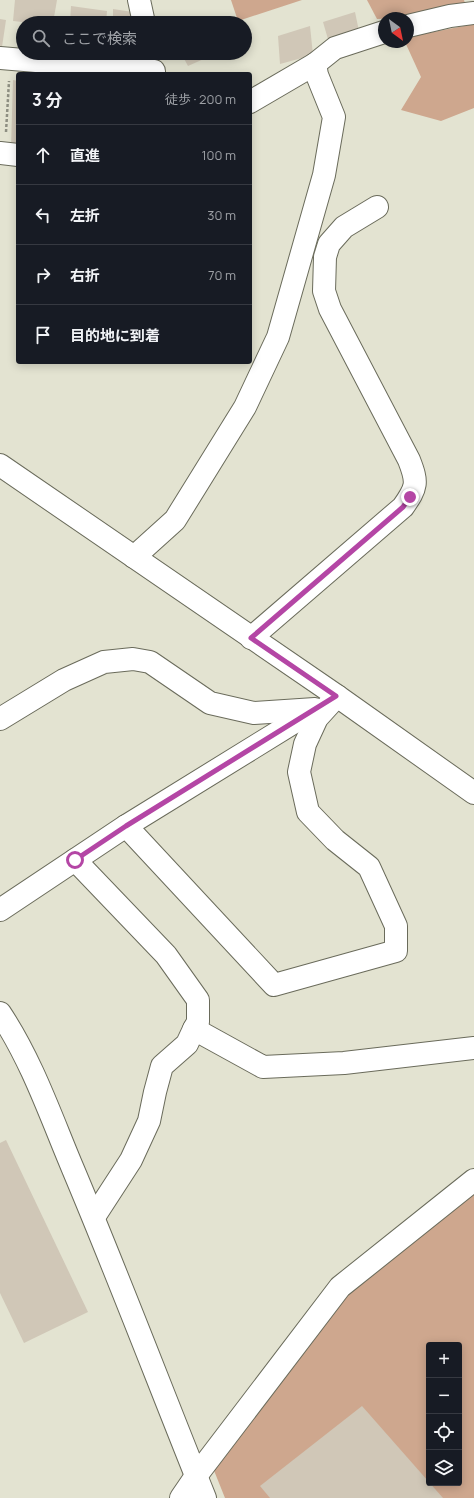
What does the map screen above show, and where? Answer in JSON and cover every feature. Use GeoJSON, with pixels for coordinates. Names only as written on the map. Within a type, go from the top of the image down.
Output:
{"type":"FeatureCollection","features":[{"type":"Feature","properties":{"kind":"street"},"geometry":{"type":"LineString","coordinates":[[139,0],[142,16]]}},
{"type":"Feature","properties":{"kind":"street"},"geometry":{"type":"LineString","coordinates":[[414,25],[450,16],[474,13]]}},
{"type":"Feature","properties":{"kind":"street"},"geometry":{"type":"LineString","coordinates":[[252,101],[314,64],[335,48],[378,34]]}},
{"type":"Feature","properties":{"kind":"street"},"geometry":{"type":"LineString","coordinates":[[5,58],[16,59]]}},
{"type":"Feature","properties":{"kind":"street"},"geometry":{"type":"LineString","coordinates":[[42,60],[153,66]]}},
{"type":"Feature","properties":{"kind":"street"},"geometry":{"type":"LineString","coordinates":[[134,557],[175,520],[245,407],[278,337],[324,175],[334,117],[314,64]]}},
{"type":"Feature","properties":{"kind":"street"},"geometry":{"type":"LineString","coordinates":[[0,153],[16,155]]}},
{"type":"Feature","properties":{"kind":"street"},"geometry":{"type":"LineString","coordinates":[[251,638],[403,507],[414,488],[415,476],[408,460],[330,309],[324,291],[325,257],[329,244],[344,227],[377,207]]}},
{"type":"Feature","properties":{"kind":"street"},"geometry":{"type":"LineString","coordinates":[[0,465],[336,696],[474,793]]}},
{"type":"Feature","properties":{"kind":"street"},"geometry":{"type":"LineString","coordinates":[[0,719],[64,680],[104,662],[133,659],[150,662],[210,703],[254,713],[315,709]]}},
{"type":"Feature","properties":{"kind":"street"},"geometry":{"type":"LineString","coordinates":[[0,910],[126,826],[336,696]]}},
{"type":"Feature","properties":{"kind":"street"},"geometry":{"type":"LineString","coordinates":[[126,826],[274,985],[396,951],[396,926],[369,867],[335,840],[308,812],[300,778],[299,772],[305,744],[317,718],[336,696]]}},
{"type":"Feature","properties":{"kind":"street"},"geometry":{"type":"LineString","coordinates":[[75,860],[166,955],[198,1000],[198,1022],[187,1044],[162,1066],[149,1121],[131,1160],[94,1217]]}},
{"type":"Feature","properties":{"kind":"street"},"geometry":{"type":"LineString","coordinates":[[0,1014],[11,1029],[31,1068],[94,1217],[205,1498]]}},
{"type":"Feature","properties":{"kind":"street"},"geometry":{"type":"LineString","coordinates":[[194,1030],[263,1067],[344,1063],[474,1048]]}},
{"type":"Feature","properties":{"kind":"street"},"geometry":{"type":"LineString","coordinates":[[181,1498],[196,1476],[340,1287],[474,1180]]}},
{"type":"Feature","properties":{"kind":"path"},"geometry":{"type":"LineString","coordinates":[[5,58],[7,117]]}},
{"type":"Feature","properties":{"kind":"shaded area"},"geometry":{"type":"Polygon","coordinates":[[[231,0],[302,0],[252,16],[236,16],[231,0]]]}},
{"type":"Feature","properties":{"kind":"shaded area"},"geometry":{"type":"Polygon","coordinates":[[[367,0],[464,0],[465,3],[414,15],[414,12],[378,12],[377,19],[367,0]]]}},
{"type":"Feature","properties":{"kind":"shaded area"},"geometry":{"type":"Polygon","coordinates":[[[474,24],[474,108],[441,121],[401,110],[421,77],[408,48],[414,48],[414,36],[474,24]]]}},
{"type":"Feature","properties":{"kind":"shaded area"},"geometry":{"type":"Polygon","coordinates":[[[474,1191],[474,1498],[225,1498],[213,1468],[347,1291],[474,1191]]]}},
{"type":"Feature","properties":{"kind":"building"},"geometry":{"type":"Polygon","coordinates":[[[15,0],[57,0],[54,16],[16,16],[16,21],[13,21],[15,0]]]}},
{"type":"Feature","properties":{"kind":"building"},"geometry":{"type":"Polygon","coordinates":[[[71,6],[107,11],[107,16],[70,16],[71,6]]]}},
{"type":"Feature","properties":{"kind":"building"},"geometry":{"type":"Polygon","coordinates":[[[113,9],[139,13],[139,16],[113,16],[113,9]]]}},
{"type":"Feature","properties":{"kind":"building"},"geometry":{"type":"Polygon","coordinates":[[[355,12],[360,36],[330,46],[323,22],[355,12]]]}},
{"type":"Feature","properties":{"kind":"building"},"geometry":{"type":"Polygon","coordinates":[[[0,19],[6,20],[2,47],[0,47],[0,19]]]}},
{"type":"Feature","properties":{"kind":"building"},"geometry":{"type":"Polygon","coordinates":[[[310,26],[313,55],[280,64],[278,36],[310,26]]]}},
{"type":"Feature","properties":{"kind":"building"},"geometry":{"type":"Polygon","coordinates":[[[185,60],[201,60],[188,66],[185,60]]]}},
{"type":"Feature","properties":{"kind":"building"},"geometry":{"type":"Polygon","coordinates":[[[13,80],[16,81],[16,148],[11,148],[13,80]]]}},
{"type":"Feature","properties":{"kind":"building"},"geometry":{"type":"Polygon","coordinates":[[[6,1140],[88,1312],[24,1343],[0,1293],[0,1143],[6,1140]]]}},
{"type":"Feature","properties":{"kind":"building"},"geometry":{"type":"Polygon","coordinates":[[[362,1406],[426,1479],[426,1486],[432,1486],[443,1498],[270,1498],[260,1486],[362,1406]]]}},
{"type":"Feature","properties":{"kind":"route"},"geometry":{"type":"LineString","coordinates":[[75,860],[126,826],[336,696],[251,638],[403,507],[410,497]]}}]}
